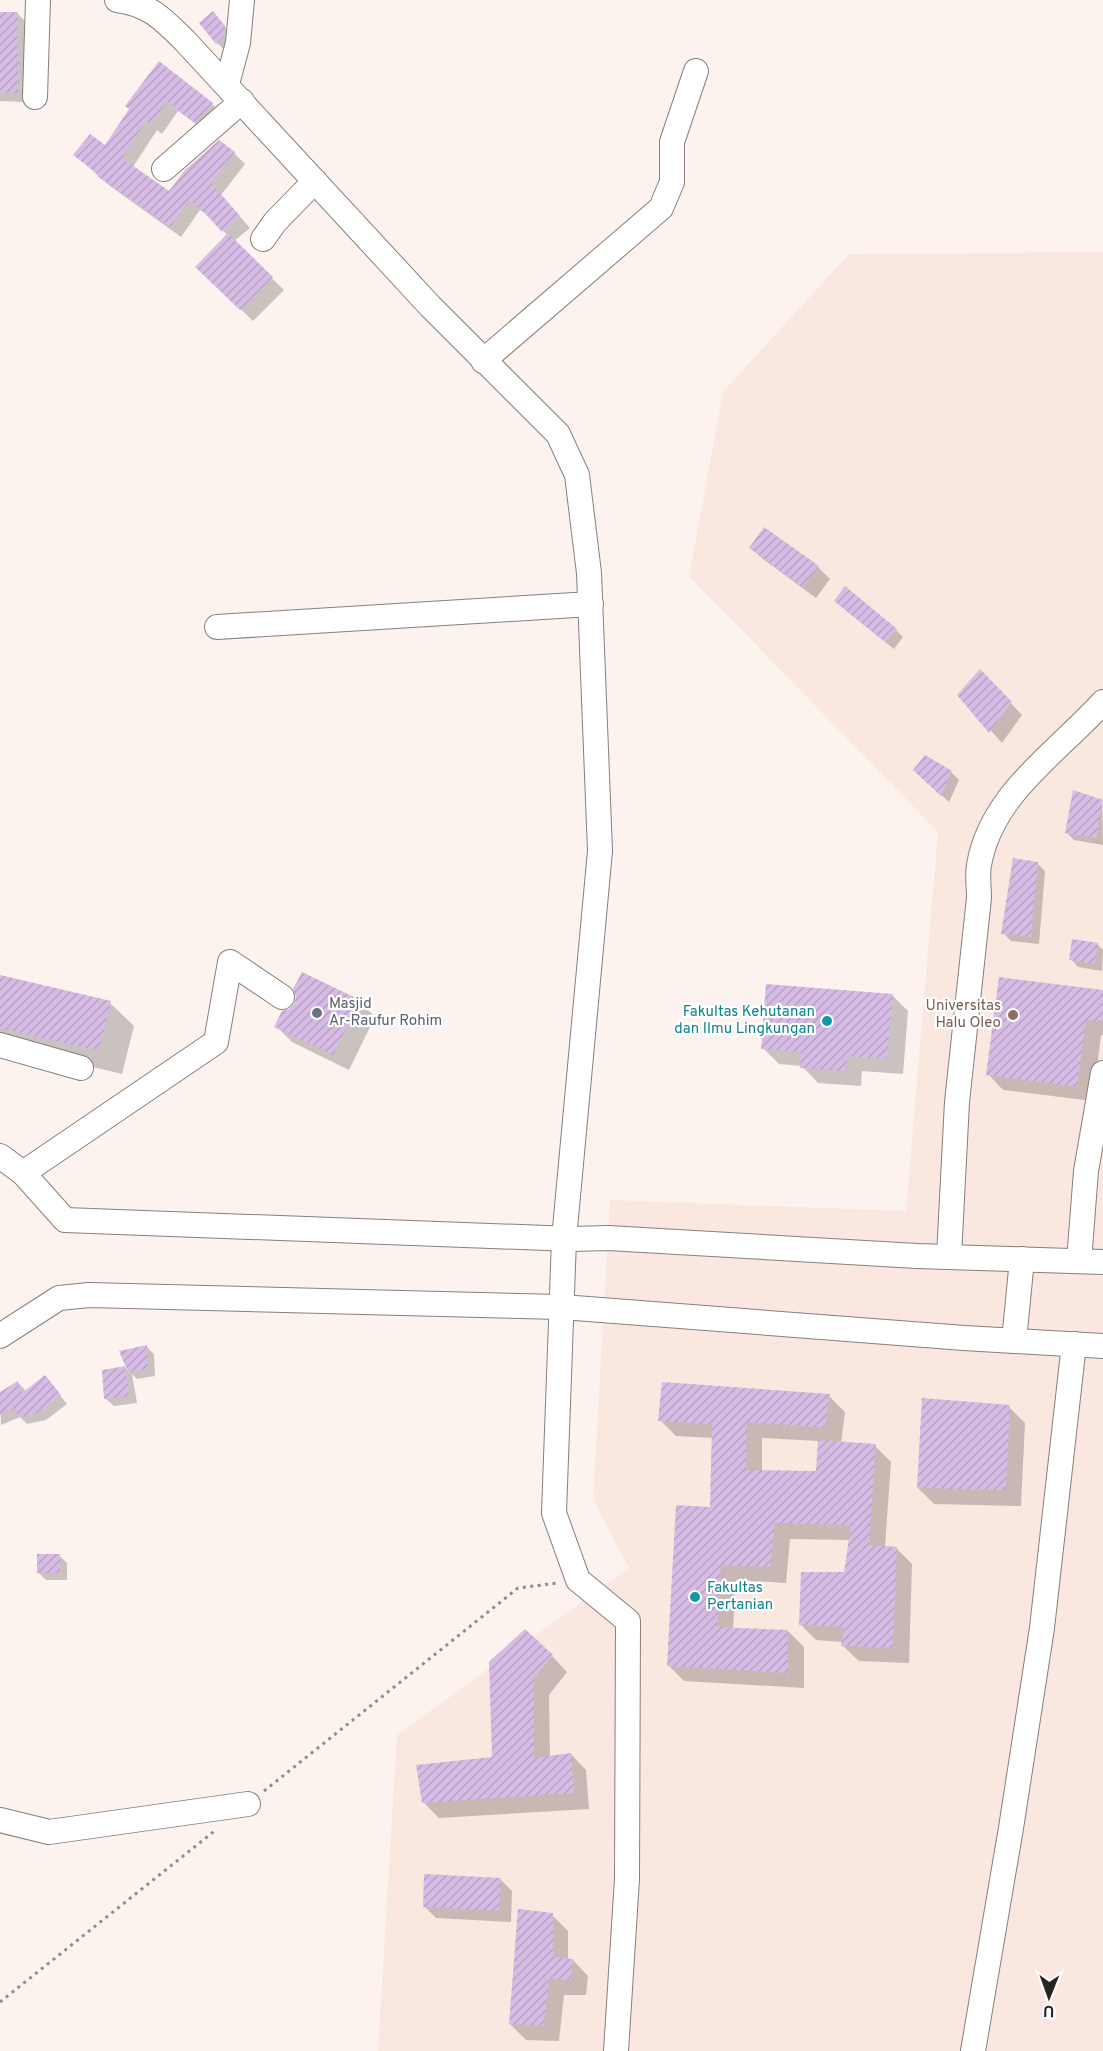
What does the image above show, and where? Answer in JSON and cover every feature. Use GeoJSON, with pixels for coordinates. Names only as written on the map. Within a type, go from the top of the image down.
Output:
{"type":"FeatureCollection","features":[{"type":"Feature","properties":{"kind":"street"},"geometry":{"type":"LineString","coordinates":[[35,97],[38,0]]}},
{"type":"Feature","properties":{"kind":"street"},"geometry":{"type":"LineString","coordinates":[[117,0],[135,3],[154,12],[167,23],[430,306],[558,434],[577,475],[591,604],[600,851],[564,1239],[554,1513],[578,1580],[628,1621],[627,1879],[615,2051]]}},
{"type":"Feature","properties":{"kind":"street"},"geometry":{"type":"LineString","coordinates":[[164,169],[234,93],[242,0]]}},
{"type":"Feature","properties":{"kind":"street"},"geometry":{"type":"LineString","coordinates":[[483,361],[661,208],[672,182],[672,142],[696,71]]}},
{"type":"Feature","properties":{"kind":"street"},"geometry":{"type":"LineString","coordinates":[[263,239],[275,222],[315,181]]}},
{"type":"Feature","properties":{"kind":"street"},"geometry":{"type":"LineString","coordinates":[[217,627],[591,604]]}},
{"type":"Feature","properties":{"kind":"street"},"geometry":{"type":"LineString","coordinates":[[949,1256],[957,1102],[979,898],[979,866],[989,833],[1014,790],[1099,713]]}},
{"type":"Feature","properties":{"kind":"street"},"geometry":{"type":"LineString","coordinates":[[23,1173],[216,1042],[230,962],[282,997]]}},
{"type":"Feature","properties":{"kind":"street"},"geometry":{"type":"LineString","coordinates":[[0,1045],[81,1068]]}},
{"type":"Feature","properties":{"kind":"street"},"geometry":{"type":"LineString","coordinates":[[1079,1261],[1086,1171],[1103,1073]]}},
{"type":"Feature","properties":{"kind":"street"},"geometry":{"type":"LineString","coordinates":[[0,1156],[23,1173],[65,1220],[564,1239],[608,1238],[1103,1262]]}},
{"type":"Feature","properties":{"kind":"street"},"geometry":{"type":"LineString","coordinates":[[1014,1341],[1022,1259]]}},
{"type":"Feature","properties":{"kind":"street"},"geometry":{"type":"LineString","coordinates":[[0,1336],[59,1298],[89,1295],[562,1307],[1103,1346]]}},
{"type":"Feature","properties":{"kind":"street"},"geometry":{"type":"LineString","coordinates":[[973,2051],[1011,1828],[1041,1628],[1074,1344]]}},
{"type":"Feature","properties":{"kind":"street"},"geometry":{"type":"LineString","coordinates":[[0,1820],[48,1832],[248,1804]]}},
{"type":"Feature","properties":{"kind":"path"},"geometry":{"type":"LineString","coordinates":[[248,1804],[518,1588],[578,1580]]}},
{"type":"Feature","properties":{"kind":"path"},"geometry":{"type":"LineString","coordinates":[[0,2002],[220,1826]]}},
{"type":"Feature","properties":{"kind":"shaded area","name":"Universitas Halu Oleo"},"geometry":{"type":"Polygon","coordinates":[[[1103,252],[1103,2051],[378,2051],[397,1735],[629,1568],[593,1500],[610,1200],[906,1211],[938,832],[689,576],[723,392],[849,254],[1103,252]]]}},
{"type":"Feature","properties":{"kind":"building"},"geometry":{"type":"Polygon","coordinates":[[[213,11],[225,26],[224,37],[216,44],[199,23],[213,11]]]}},
{"type":"Feature","properties":{"kind":"building"},"geometry":{"type":"Polygon","coordinates":[[[0,12],[18,12],[18,93],[0,92],[0,12]]]}},
{"type":"Feature","properties":{"kind":"building"},"geometry":{"type":"Polygon","coordinates":[[[159,61],[213,103],[195,123],[167,101],[151,124],[146,121],[122,158],[169,191],[185,170],[219,140],[235,152],[211,183],[240,216],[222,232],[203,211],[189,200],[170,227],[97,176],[98,174],[73,155],[90,134],[105,145],[129,109],[125,106],[159,61]]]}},
{"type":"Feature","properties":{"kind":"building"},"geometry":{"type":"Polygon","coordinates":[[[228,233],[273,277],[240,310],[195,267],[228,233]]]}},
{"type":"Feature","properties":{"kind":"building"},"geometry":{"type":"Polygon","coordinates":[[[764,527],[819,566],[803,587],[749,548],[764,527]]]}},
{"type":"Feature","properties":{"kind":"building"},"geometry":{"type":"Polygon","coordinates":[[[845,586],[897,629],[885,642],[834,601],[845,586]]]}},
{"type":"Feature","properties":{"kind":"building"},"geometry":{"type":"Polygon","coordinates":[[[980,669],[1012,702],[989,733],[957,695],[980,669]]]}},
{"type":"Feature","properties":{"kind":"building"},"geometry":{"type":"Polygon","coordinates":[[[925,755],[952,771],[941,796],[913,770],[925,755]]]}},
{"type":"Feature","properties":{"kind":"building"},"geometry":{"type":"Polygon","coordinates":[[[1073,790],[1103,800],[1096,838],[1065,833],[1073,790]]]}},
{"type":"Feature","properties":{"kind":"building"},"geometry":{"type":"Polygon","coordinates":[[[1013,858],[1038,862],[1031,937],[1001,934],[1013,858]]]}},
{"type":"Feature","properties":{"kind":"building"},"geometry":{"type":"Polygon","coordinates":[[[1072,939],[1098,943],[1095,964],[1069,960],[1072,939]]]}},
{"type":"Feature","properties":{"kind":"building","name":"Masjid Ar-Raufur Rohim"},"geometry":{"type":"Polygon","coordinates":[[[302,972],[360,1000],[333,1055],[274,1027],[282,1011],[294,1004],[296,997],[293,989],[302,972]]]}},
{"type":"Feature","properties":{"kind":"building"},"geometry":{"type":"Polygon","coordinates":[[[0,975],[111,1001],[99,1051],[0,1028],[0,975]]]}},
{"type":"Feature","properties":{"kind":"building"},"geometry":{"type":"Polygon","coordinates":[[[999,977],[1103,990],[1103,1021],[1086,1020],[1077,1087],[986,1075],[999,977]]]}},
{"type":"Feature","properties":{"kind":"building","name":"Fakultas Kehutanan dan Ilmu Lingkungan"},"geometry":{"type":"Polygon","coordinates":[[[766,984],[893,994],[887,1059],[847,1056],[846,1071],[800,1068],[801,1052],[761,1049],[766,984]]]}},
{"type":"Feature","properties":{"kind":"building"},"geometry":{"type":"Polygon","coordinates":[[[147,1345],[148,1369],[128,1372],[119,1351],[147,1345]]]}},
{"type":"Feature","properties":{"kind":"building"},"geometry":{"type":"Polygon","coordinates":[[[125,1366],[130,1396],[104,1399],[102,1370],[125,1366]]]}},
{"type":"Feature","properties":{"kind":"building"},"geometry":{"type":"Polygon","coordinates":[[[45,1375],[61,1395],[38,1413],[18,1417],[16,1408],[0,1415],[0,1392],[18,1381],[22,1393],[45,1375]]]}},
{"type":"Feature","properties":{"kind":"building"},"geometry":{"type":"Polygon","coordinates":[[[662,1382],[830,1394],[825,1428],[747,1422],[746,1470],[816,1471],[818,1440],[876,1444],[869,1545],[897,1547],[893,1648],[841,1646],[844,1627],[799,1625],[801,1572],[844,1572],[851,1525],[775,1523],[770,1567],[721,1565],[717,1627],[788,1630],[788,1673],[667,1666],[676,1505],[710,1507],[712,1424],[658,1421],[662,1382]]]}},
{"type":"Feature","properties":{"kind":"building"},"geometry":{"type":"Polygon","coordinates":[[[922,1398],[1010,1405],[1006,1490],[917,1488],[922,1398]]]}},
{"type":"Feature","properties":{"kind":"building"},"geometry":{"type":"Polygon","coordinates":[[[37,1554],[60,1554],[60,1573],[37,1573],[37,1554]]]}},
{"type":"Feature","properties":{"kind":"building"},"geometry":{"type":"Polygon","coordinates":[[[525,1629],[553,1655],[534,1678],[534,1758],[571,1753],[574,1793],[422,1803],[416,1765],[492,1757],[489,1662],[525,1629]]]}},
{"type":"Feature","properties":{"kind":"building"},"geometry":{"type":"Polygon","coordinates":[[[424,1874],[501,1878],[499,1911],[423,1907],[424,1874]]]}},
{"type":"Feature","properties":{"kind":"building"},"geometry":{"type":"Polygon","coordinates":[[[518,1909],[553,1913],[553,1957],[573,1959],[571,1980],[549,1979],[544,2026],[509,2024],[518,1909]]]}},
{"type":"Feature","properties":{"kind":"place","name":"Masjid Ar-Raufur Rohim"},"geometry":{"type":"Point","coordinates":[317,1013]}},
{"type":"Feature","properties":{"kind":"place","name":"Universitas Halu Oleo"},"geometry":{"type":"Point","coordinates":[1013,1015]}},
{"type":"Feature","properties":{"kind":"place","name":"Fakultas Kehutanan dan Ilmu Lingkungan"},"geometry":{"type":"Point","coordinates":[827,1021]}},
{"type":"Feature","properties":{"kind":"place","name":"Fakultas Pertanian"},"geometry":{"type":"Point","coordinates":[695,1597]}}]}
